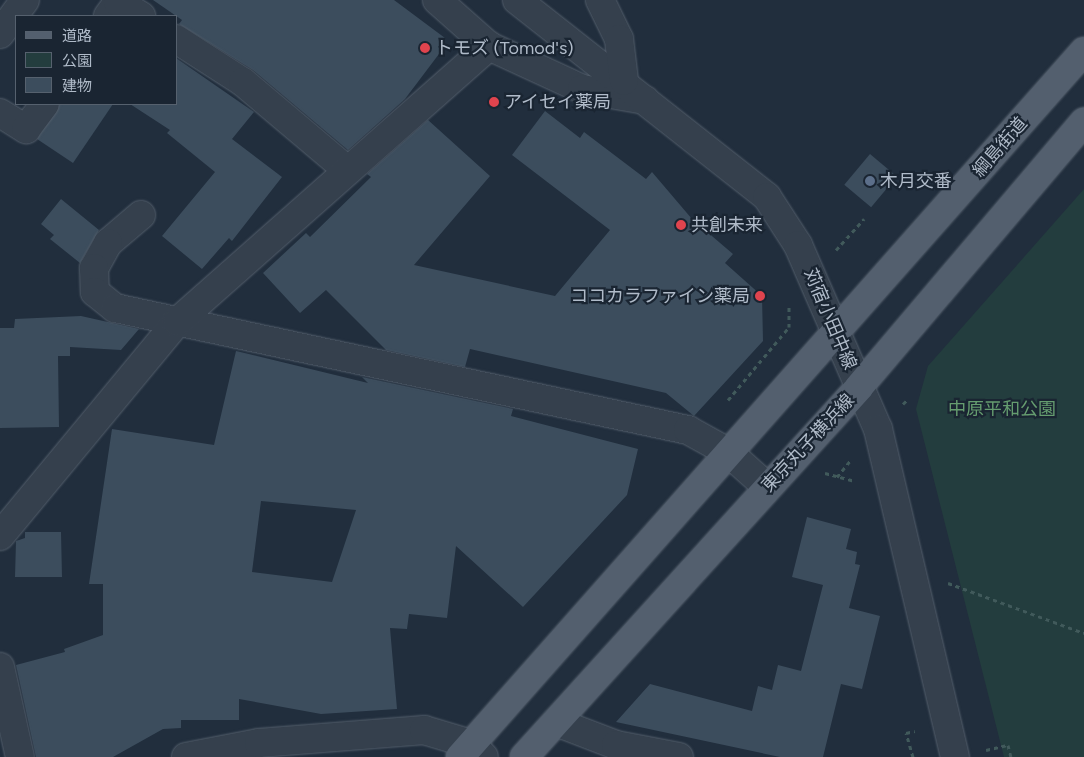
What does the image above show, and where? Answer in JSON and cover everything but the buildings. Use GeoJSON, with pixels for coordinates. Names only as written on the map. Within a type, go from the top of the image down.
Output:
{"type":"FeatureCollection","features":[{"type":"Feature","properties":{"kind":"main road","name":"綱島街道"},"geometry":{"type":"LineString","coordinates":[[836,333],[1084,51]]}},
{"type":"Feature","properties":{"kind":"main road","name":"東京丸子横浜線"},"geometry":{"type":"LineString","coordinates":[[524,757],[766,486],[859,387],[1084,122]]}},
{"type":"Feature","properties":{"kind":"main road"},"geometry":{"type":"LineString","coordinates":[[472,753],[728,452],[836,333]]}},
{"type":"Feature","properties":{"kind":"street"},"geometry":{"type":"LineString","coordinates":[[0,34],[25,0]]}},
{"type":"Feature","properties":{"kind":"street"},"geometry":{"type":"LineString","coordinates":[[437,0],[489,46],[582,89],[649,101]]}},
{"type":"Feature","properties":{"kind":"street","name":"苅宿小田中線"},"geometry":{"type":"LineString","coordinates":[[517,0],[624,81],[767,197],[798,245],[878,429],[915,571],[954,757]]}},
{"type":"Feature","properties":{"kind":"street"},"geometry":{"type":"LineString","coordinates":[[600,0],[619,39],[624,81]]}},
{"type":"Feature","properties":{"kind":"street"},"geometry":{"type":"LineString","coordinates":[[109,15],[118,2],[138,15]]}},
{"type":"Feature","properties":{"kind":"street"},"geometry":{"type":"LineString","coordinates":[[178,40],[243,82],[346,169]]}},
{"type":"Feature","properties":{"kind":"street"},"geometry":{"type":"LineString","coordinates":[[0,536],[177,322],[346,169],[489,46]]}},
{"type":"Feature","properties":{"kind":"street"},"geometry":{"type":"LineString","coordinates":[[0,114],[26,130],[44,105]]}},
{"type":"Feature","properties":{"kind":"street"},"geometry":{"type":"LineString","coordinates":[[141,215],[108,243],[94,268],[95,292],[115,308],[698,435],[728,452],[766,486]]}},
{"type":"Feature","properties":{"kind":"street"},"geometry":{"type":"LineString","coordinates":[[0,667],[20,757]]}},
{"type":"Feature","properties":{"kind":"street"},"geometry":{"type":"LineString","coordinates":[[556,722],[616,745],[679,757]]}},
{"type":"Feature","properties":{"kind":"street"},"geometry":{"type":"LineString","coordinates":[[186,757],[259,743],[424,730],[472,753]]}},
{"type":"Feature","properties":{"kind":"path"},"geometry":{"type":"LineString","coordinates":[[698,435],[789,327],[787,308],[812,276],[864,219]]}},
{"type":"Feature","properties":{"kind":"path"},"geometry":{"type":"LineString","coordinates":[[915,571],[1084,633]]}},
{"type":"Feature","properties":{"kind":"path"},"geometry":{"type":"LineString","coordinates":[[913,757],[906,732],[916,731],[918,740]]}},
{"type":"Feature","properties":{"kind":"path"},"geometry":{"type":"LineString","coordinates":[[1008,745],[1011,757]]}},
{"type":"Feature","properties":{"kind":"green space","name":"中原平和公園"},"geometry":{"type":"Polygon","coordinates":[[[1084,189],[1084,757],[1004,757],[916,409],[928,366],[1084,189]]]}},
{"type":"Feature","properties":{"kind":"place","name":"トモズ (Tomod's)"},"geometry":{"type":"Point","coordinates":[425,48]}},
{"type":"Feature","properties":{"kind":"place","name":"アイセイ薬局"},"geometry":{"type":"Point","coordinates":[494,102]}},
{"type":"Feature","properties":{"kind":"place","name":"木月交番"},"geometry":{"type":"Point","coordinates":[870,181]}},
{"type":"Feature","properties":{"kind":"place","name":"共創未来"},"geometry":{"type":"Point","coordinates":[681,225]}},
{"type":"Feature","properties":{"kind":"place","name":"ココカラファイン薬局"},"geometry":{"type":"Point","coordinates":[760,296]}}]}
